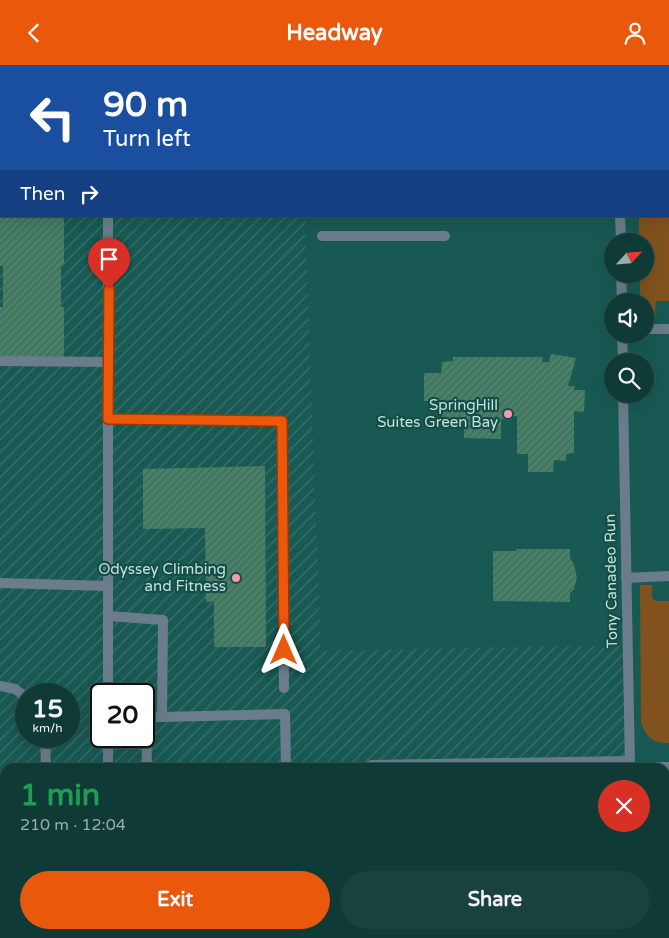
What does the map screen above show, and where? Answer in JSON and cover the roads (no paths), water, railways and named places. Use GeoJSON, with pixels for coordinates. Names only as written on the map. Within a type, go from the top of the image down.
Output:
{"type":"FeatureCollection","features":[{"type":"Feature","properties":{"kind":"street"},"geometry":{"type":"LineString","coordinates":[[108,217],[108,683]]}},
{"type":"Feature","properties":{"kind":"street"},"geometry":{"type":"LineString","coordinates":[[620,217],[621,233]]}},
{"type":"Feature","properties":{"kind":"street"},"geometry":{"type":"LineString","coordinates":[[322,236],[445,236]]}},
{"type":"Feature","properties":{"kind":"street"},"geometry":{"type":"LineString","coordinates":[[654,329],[669,329]]}},
{"type":"Feature","properties":{"kind":"street"},"geometry":{"type":"LineString","coordinates":[[0,361],[109,362]]}},
{"type":"Feature","properties":{"kind":"street","name":"Tony Canadeo Run"},"geometry":{"type":"LineString","coordinates":[[623,403],[630,763]]}},
{"type":"Feature","properties":{"kind":"street"},"geometry":{"type":"LineString","coordinates":[[108,419],[282,421],[284,688]]}},
{"type":"Feature","properties":{"kind":"street"},"geometry":{"type":"LineString","coordinates":[[626,578],[669,576]]}},
{"type":"Feature","properties":{"kind":"street"},"geometry":{"type":"LineString","coordinates":[[0,583],[108,586]]}},
{"type":"Feature","properties":{"kind":"street"},"geometry":{"type":"LineString","coordinates":[[108,616],[163,620],[162,717]]}},
{"type":"Feature","properties":{"kind":"street"},"geometry":{"type":"LineString","coordinates":[[0,686],[15,689]]}},
{"type":"Feature","properties":{"kind":"street"},"geometry":{"type":"LineString","coordinates":[[147,763],[146,717],[285,714],[286,763]]}},
{"type":"Feature","properties":{"kind":"street"},"geometry":{"type":"LineString","coordinates":[[45,748],[46,763]]}},
{"type":"Feature","properties":{"kind":"street"},"geometry":{"type":"LineString","coordinates":[[108,748],[108,763]]}},
{"type":"Feature","properties":{"kind":"place","name":"SpringHill Suites Green Bay"},"geometry":{"type":"Point","coordinates":[508,414]}},
{"type":"Feature","properties":{"kind":"place","name":"Odyssey Climbing and Fitness"},"geometry":{"type":"Point","coordinates":[236,578]}}]}
